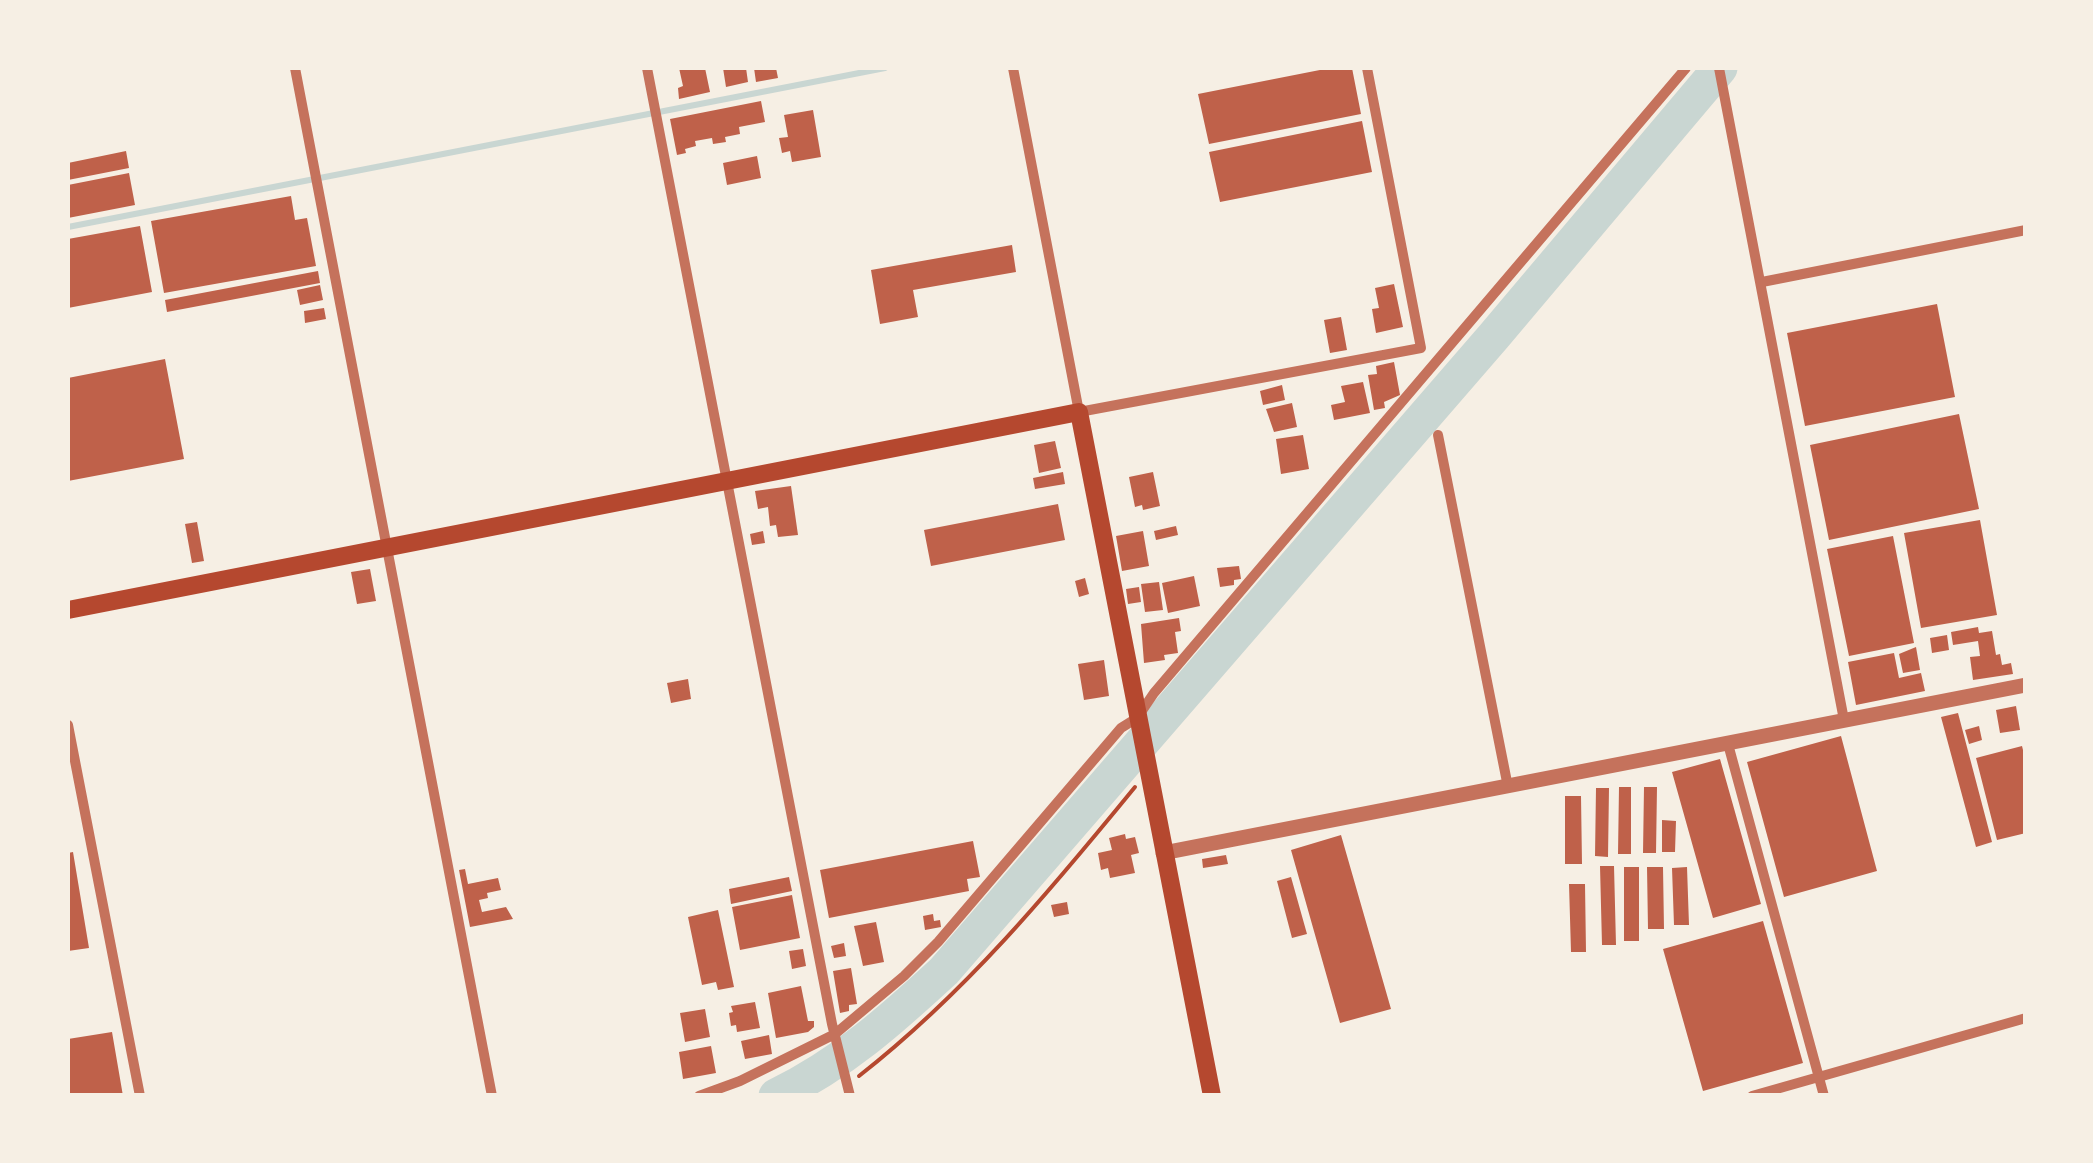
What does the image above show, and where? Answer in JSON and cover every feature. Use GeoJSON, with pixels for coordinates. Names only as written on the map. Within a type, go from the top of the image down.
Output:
{"type":"FeatureCollection","features":[{"type":"Feature","properties":{"kind":"main road"},"geometry":{"type":"LineString","coordinates":[[68,610],[1079,412],[1212,1096]]}},
{"type":"Feature","properties":{"kind":"street"},"geometry":{"type":"LineString","coordinates":[[295,68],[492,1096]]}},
{"type":"Feature","properties":{"kind":"street"},"geometry":{"type":"LineString","coordinates":[[647,68],[848,1086]]}},
{"type":"Feature","properties":{"kind":"street"},"geometry":{"type":"LineString","coordinates":[[1012,68],[1079,412],[1421,348]]}},
{"type":"Feature","properties":{"kind":"street"},"geometry":{"type":"LineString","coordinates":[[1367,68],[1421,348],[1434,366]]}},
{"type":"Feature","properties":{"kind":"street"},"geometry":{"type":"LineString","coordinates":[[699,1096],[836,1037],[938,942],[1120,728],[1138,718],[1154,694],[1686,68]]}},
{"type":"Feature","properties":{"kind":"street"},"geometry":{"type":"LineString","coordinates":[[1719,68],[1844,720]]}},
{"type":"Feature","properties":{"kind":"street"},"geometry":{"type":"LineString","coordinates":[[1762,282],[2026,230]]}},
{"type":"Feature","properties":{"kind":"street"},"geometry":{"type":"LineString","coordinates":[[1438,435],[1508,788]]}},
{"type":"Feature","properties":{"kind":"street"},"geometry":{"type":"LineString","coordinates":[[1163,854],[2026,685]]}},
{"type":"Feature","properties":{"kind":"street"},"geometry":{"type":"LineString","coordinates":[[68,724],[140,1096]]}},
{"type":"Feature","properties":{"kind":"street"},"geometry":{"type":"LineString","coordinates":[[1728,744],[1824,1096]]}},
{"type":"Feature","properties":{"kind":"street"},"geometry":{"type":"LineString","coordinates":[[1752,1096],[2026,1018]]}},
{"type":"Feature","properties":{"kind":"path"},"geometry":{"type":"LineString","coordinates":[[848,1086],[897,1046],[1023,922],[1148,771]]}},
{"type":"Feature","properties":{"kind":"building"},"geometry":{"type":"Polygon","coordinates":[[[679,68],[705,68],[710,92],[679,99],[678,88],[683,86],[679,68]]]}},
{"type":"Feature","properties":{"kind":"building"},"geometry":{"type":"Polygon","coordinates":[[[723,68],[746,68],[748,82],[726,87],[723,68]]]}},
{"type":"Feature","properties":{"kind":"building"},"geometry":{"type":"Polygon","coordinates":[[[754,68],[776,68],[778,78],[756,82],[754,68]]]}},
{"type":"Feature","properties":{"kind":"building"},"geometry":{"type":"Polygon","coordinates":[[[1330,68],[1352,68],[1361,114],[1209,144],[1198,94],[1330,68]]]}},
{"type":"Feature","properties":{"kind":"building"},"geometry":{"type":"Polygon","coordinates":[[[761,101],[765,122],[739,127],[740,134],[725,137],[726,142],[713,144],[712,138],[695,141],[696,146],[677,155],[670,119],[761,101]]]}},
{"type":"Feature","properties":{"kind":"building"},"geometry":{"type":"Polygon","coordinates":[[[813,110],[821,157],[792,162],[790,151],[782,153],[779,138],[788,137],[784,115],[813,110]]]}},
{"type":"Feature","properties":{"kind":"building"},"geometry":{"type":"Polygon","coordinates":[[[1362,121],[1372,172],[1220,202],[1209,152],[1362,121]]]}},
{"type":"Feature","properties":{"kind":"building"},"geometry":{"type":"Polygon","coordinates":[[[126,151],[129,168],[68,180],[68,163],[126,151]]]}},
{"type":"Feature","properties":{"kind":"building"},"geometry":{"type":"Polygon","coordinates":[[[757,156],[761,178],[727,185],[723,163],[757,156]]]}},
{"type":"Feature","properties":{"kind":"building"},"geometry":{"type":"Polygon","coordinates":[[[129,173],[135,205],[68,218],[68,185],[129,173]]]}},
{"type":"Feature","properties":{"kind":"building"},"geometry":{"type":"Polygon","coordinates":[[[291,196],[295,220],[307,218],[316,266],[164,293],[151,221],[291,196]]]}},
{"type":"Feature","properties":{"kind":"building"},"geometry":{"type":"Polygon","coordinates":[[[140,226],[152,292],[68,308],[68,239],[140,226]]]}},
{"type":"Feature","properties":{"kind":"building"},"geometry":{"type":"Polygon","coordinates":[[[1012,245],[1016,272],[913,290],[918,317],[880,324],[871,270],[1012,245]]]}},
{"type":"Feature","properties":{"kind":"building"},"geometry":{"type":"Polygon","coordinates":[[[318,271],[320,283],[167,312],[165,300],[318,271]]]}},
{"type":"Feature","properties":{"kind":"building"},"geometry":{"type":"Polygon","coordinates":[[[1394,284],[1403,327],[1376,333],[1372,309],[1379,308],[1375,288],[1394,284]]]}},
{"type":"Feature","properties":{"kind":"building"},"geometry":{"type":"Polygon","coordinates":[[[320,285],[323,300],[300,305],[297,290],[320,285]]]}},
{"type":"Feature","properties":{"kind":"building"},"geometry":{"type":"Polygon","coordinates":[[[1937,304],[1955,397],[1805,426],[1787,333],[1937,304]]]}},
{"type":"Feature","properties":{"kind":"building"},"geometry":{"type":"Polygon","coordinates":[[[324,308],[326,319],[305,323],[304,311],[324,308]]]}},
{"type":"Feature","properties":{"kind":"building"},"geometry":{"type":"Polygon","coordinates":[[[1341,317],[1347,350],[1330,353],[1324,320],[1341,317]]]}},
{"type":"Feature","properties":{"kind":"building"},"geometry":{"type":"Polygon","coordinates":[[[165,359],[184,459],[68,481],[68,378],[165,359]]]}},
{"type":"Feature","properties":{"kind":"building"},"geometry":{"type":"Polygon","coordinates":[[[1394,362],[1400,395],[1384,402],[1385,408],[1374,410],[1368,375],[1377,374],[1376,366],[1394,362]]]}},
{"type":"Feature","properties":{"kind":"building"},"geometry":{"type":"Polygon","coordinates":[[[1363,382],[1370,413],[1334,420],[1331,405],[1345,402],[1341,386],[1363,382]]]}},
{"type":"Feature","properties":{"kind":"building"},"geometry":{"type":"Polygon","coordinates":[[[1282,385],[1285,400],[1263,405],[1260,391],[1282,385]]]}},
{"type":"Feature","properties":{"kind":"building"},"geometry":{"type":"Polygon","coordinates":[[[1292,403],[1297,427],[1274,432],[1266,409],[1292,403]]]}},
{"type":"Feature","properties":{"kind":"building"},"geometry":{"type":"Polygon","coordinates":[[[1959,414],[1979,509],[1829,540],[1810,445],[1959,414]]]}},
{"type":"Feature","properties":{"kind":"building"},"geometry":{"type":"Polygon","coordinates":[[[1303,435],[1309,469],[1281,474],[1276,439],[1303,435]]]}},
{"type":"Feature","properties":{"kind":"building"},"geometry":{"type":"Polygon","coordinates":[[[1055,441],[1061,468],[1039,473],[1034,445],[1055,441]]]}},
{"type":"Feature","properties":{"kind":"building"},"geometry":{"type":"Polygon","coordinates":[[[1063,472],[1065,484],[1035,489],[1033,478],[1063,472]]]}},
{"type":"Feature","properties":{"kind":"building"},"geometry":{"type":"Polygon","coordinates":[[[1153,472],[1160,506],[1143,510],[1142,505],[1135,507],[1129,477],[1153,472]]]}},
{"type":"Feature","properties":{"kind":"building"},"geometry":{"type":"Polygon","coordinates":[[[791,486],[798,535],[778,537],[776,525],[770,526],[768,507],[758,509],[755,491],[791,486]]]}},
{"type":"Feature","properties":{"kind":"building"},"geometry":{"type":"Polygon","coordinates":[[[1058,504],[1065,540],[931,566],[924,530],[1058,504]]]}},
{"type":"Feature","properties":{"kind":"building"},"geometry":{"type":"Polygon","coordinates":[[[1980,520],[1997,615],[1921,628],[1904,533],[1980,520]]]}},
{"type":"Feature","properties":{"kind":"building"},"geometry":{"type":"Polygon","coordinates":[[[197,522],[204,561],[192,563],[185,524],[197,522]]]}},
{"type":"Feature","properties":{"kind":"building"},"geometry":{"type":"Polygon","coordinates":[[[1176,526],[1178,535],[1156,540],[1154,531],[1176,526]]]}},
{"type":"Feature","properties":{"kind":"building"},"geometry":{"type":"Polygon","coordinates":[[[763,531],[765,543],[752,545],[750,534],[763,531]]]}},
{"type":"Feature","properties":{"kind":"building"},"geometry":{"type":"Polygon","coordinates":[[[1143,531],[1149,566],[1122,571],[1116,536],[1143,531]]]}},
{"type":"Feature","properties":{"kind":"building"},"geometry":{"type":"Polygon","coordinates":[[[1893,536],[1914,643],[1849,656],[1827,549],[1893,536]]]}},
{"type":"Feature","properties":{"kind":"building"},"geometry":{"type":"Polygon","coordinates":[[[1239,566],[1241,579],[1234,580],[1234,585],[1220,587],[1217,568],[1239,566]]]}},
{"type":"Feature","properties":{"kind":"building"},"geometry":{"type":"Polygon","coordinates":[[[370,569],[376,601],[357,604],[351,572],[370,569]]]}},
{"type":"Feature","properties":{"kind":"building"},"geometry":{"type":"Polygon","coordinates":[[[1194,576],[1200,606],[1168,613],[1162,583],[1194,576]]]}},
{"type":"Feature","properties":{"kind":"building"},"geometry":{"type":"Polygon","coordinates":[[[1085,578],[1089,594],[1079,597],[1075,581],[1085,578]]]}},
{"type":"Feature","properties":{"kind":"building"},"geometry":{"type":"Polygon","coordinates":[[[1159,582],[1163,610],[1145,612],[1141,584],[1159,582]]]}},
{"type":"Feature","properties":{"kind":"building"},"geometry":{"type":"Polygon","coordinates":[[[1139,587],[1141,602],[1128,604],[1126,589],[1139,587]]]}},
{"type":"Feature","properties":{"kind":"building"},"geometry":{"type":"Polygon","coordinates":[[[1179,618],[1181,631],[1175,632],[1178,653],[1164,655],[1165,660],[1144,663],[1141,624],[1179,618]]]}},
{"type":"Feature","properties":{"kind":"building"},"geometry":{"type":"Polygon","coordinates":[[[1978,627],[1979,633],[1992,631],[1996,655],[2000,654],[2002,665],[2011,663],[2013,674],[1973,680],[1970,657],[1980,656],[1978,641],[1953,645],[1951,632],[1978,627]]]}},
{"type":"Feature","properties":{"kind":"building"},"geometry":{"type":"Polygon","coordinates":[[[1947,635],[1949,650],[1932,653],[1930,638],[1947,635]]]}},
{"type":"Feature","properties":{"kind":"building"},"geometry":{"type":"Polygon","coordinates":[[[1916,647],[1920,670],[1903,673],[1899,654],[1916,647]]]}},
{"type":"Feature","properties":{"kind":"building"},"geometry":{"type":"Polygon","coordinates":[[[1894,653],[1899,678],[1921,673],[1925,691],[1856,705],[1848,662],[1894,653]]]}},
{"type":"Feature","properties":{"kind":"building"},"geometry":{"type":"Polygon","coordinates":[[[1104,660],[1109,696],[1084,700],[1078,664],[1104,660]]]}},
{"type":"Feature","properties":{"kind":"building"},"geometry":{"type":"Polygon","coordinates":[[[688,679],[691,699],[671,703],[667,683],[688,679]]]}},
{"type":"Feature","properties":{"kind":"building"},"geometry":{"type":"Polygon","coordinates":[[[2016,706],[2020,730],[2000,733],[1996,710],[2016,706]]]}},
{"type":"Feature","properties":{"kind":"building"},"geometry":{"type":"Polygon","coordinates":[[[1958,713],[1992,842],[1976,847],[1941,717],[1958,713]]]}},
{"type":"Feature","properties":{"kind":"building"},"geometry":{"type":"Polygon","coordinates":[[[1979,726],[1982,740],[1969,744],[1965,730],[1979,726]]]}},
{"type":"Feature","properties":{"kind":"building"},"geometry":{"type":"Polygon","coordinates":[[[1841,736],[1877,871],[1784,897],[1747,762],[1841,736]]]}},
{"type":"Feature","properties":{"kind":"building"},"geometry":{"type":"Polygon","coordinates":[[[2022,746],[2026,762],[2026,833],[1997,840],[1976,758],[2022,746]]]}},
{"type":"Feature","properties":{"kind":"building"},"geometry":{"type":"Polygon","coordinates":[[[1720,759],[1761,904],[1713,918],[1672,772],[1720,759]]]}},
{"type":"Feature","properties":{"kind":"building"},"geometry":{"type":"Polygon","coordinates":[[[1619,787],[1631,787],[1631,854],[1618,854],[1619,787]]]}},
{"type":"Feature","properties":{"kind":"building"},"geometry":{"type":"Polygon","coordinates":[[[1644,787],[1657,787],[1656,853],[1643,853],[1644,787]]]}},
{"type":"Feature","properties":{"kind":"building"},"geometry":{"type":"Polygon","coordinates":[[[1596,788],[1609,788],[1608,857],[1595,856],[1596,788]]]}},
{"type":"Feature","properties":{"kind":"building"},"geometry":{"type":"Polygon","coordinates":[[[1565,796],[1581,796],[1582,864],[1565,864],[1565,796]]]}},
{"type":"Feature","properties":{"kind":"building"},"geometry":{"type":"Polygon","coordinates":[[[1662,820],[1676,821],[1675,852],[1662,852],[1662,820]]]}},
{"type":"Feature","properties":{"kind":"building"},"geometry":{"type":"Polygon","coordinates":[[[1125,834],[1126,839],[1135,837],[1139,853],[1131,855],[1135,873],[1110,878],[1108,868],[1101,870],[1098,853],[1112,850],[1109,838],[1125,834]]]}},
{"type":"Feature","properties":{"kind":"building"},"geometry":{"type":"Polygon","coordinates":[[[1341,835],[1391,1009],[1340,1023],[1291,850],[1341,835]]]}},
{"type":"Feature","properties":{"kind":"building"},"geometry":{"type":"Polygon","coordinates":[[[973,841],[980,877],[967,879],[969,891],[829,918],[820,870],[973,841]]]}},
{"type":"Feature","properties":{"kind":"building"},"geometry":{"type":"Polygon","coordinates":[[[73,852],[89,948],[68,951],[68,853],[73,852]]]}},
{"type":"Feature","properties":{"kind":"building"},"geometry":{"type":"Polygon","coordinates":[[[1226,855],[1228,864],[1203,868],[1202,859],[1226,855]]]}},
{"type":"Feature","properties":{"kind":"building"},"geometry":{"type":"Polygon","coordinates":[[[1600,866],[1614,866],[1616,945],[1602,945],[1600,866]]]}},
{"type":"Feature","properties":{"kind":"building"},"geometry":{"type":"Polygon","coordinates":[[[1624,867],[1639,867],[1639,941],[1624,941],[1624,867]]]}},
{"type":"Feature","properties":{"kind":"building"},"geometry":{"type":"Polygon","coordinates":[[[1647,867],[1663,867],[1664,929],[1648,929],[1647,867]]]}},
{"type":"Feature","properties":{"kind":"building"},"geometry":{"type":"Polygon","coordinates":[[[1687,867],[1689,925],[1674,925],[1672,868],[1687,867]]]}},
{"type":"Feature","properties":{"kind":"building"},"geometry":{"type":"Polygon","coordinates":[[[465,869],[468,884],[498,878],[501,890],[487,893],[488,898],[479,900],[482,912],[506,907],[513,919],[470,927],[459,870],[465,869]]]}},
{"type":"Feature","properties":{"kind":"building"},"geometry":{"type":"Polygon","coordinates":[[[789,877],[792,891],[731,904],[729,889],[789,877]]]}},
{"type":"Feature","properties":{"kind":"building"},"geometry":{"type":"Polygon","coordinates":[[[1291,877],[1307,934],[1292,938],[1277,881],[1291,877]]]}},
{"type":"Feature","properties":{"kind":"building"},"geometry":{"type":"Polygon","coordinates":[[[1569,884],[1585,884],[1586,952],[1571,952],[1569,884]]]}},
{"type":"Feature","properties":{"kind":"building"},"geometry":{"type":"Polygon","coordinates":[[[792,895],[800,938],[740,950],[732,907],[792,895]]]}},
{"type":"Feature","properties":{"kind":"building"},"geometry":{"type":"Polygon","coordinates":[[[1067,902],[1069,914],[1054,917],[1051,905],[1067,902]]]}},
{"type":"Feature","properties":{"kind":"building"},"geometry":{"type":"Polygon","coordinates":[[[718,910],[734,987],[718,990],[716,982],[702,985],[688,917],[718,910]]]}},
{"type":"Feature","properties":{"kind":"building"},"geometry":{"type":"Polygon","coordinates":[[[933,914],[941,927],[925,930],[923,916],[933,914]]]}},
{"type":"Feature","properties":{"kind":"building"},"geometry":{"type":"Polygon","coordinates":[[[1763,921],[1803,1063],[1703,1091],[1663,949],[1763,921]]]}},
{"type":"Feature","properties":{"kind":"building"},"geometry":{"type":"Polygon","coordinates":[[[876,922],[884,962],[863,966],[854,926],[876,922]]]}},
{"type":"Feature","properties":{"kind":"building"},"geometry":{"type":"Polygon","coordinates":[[[844,943],[846,956],[834,958],[831,946],[844,943]]]}},
{"type":"Feature","properties":{"kind":"building"},"geometry":{"type":"Polygon","coordinates":[[[803,949],[806,966],[792,969],[789,951],[803,949]]]}},
{"type":"Feature","properties":{"kind":"building"},"geometry":{"type":"Polygon","coordinates":[[[851,968],[857,1004],[840,1013],[833,971],[851,968]]]}},
{"type":"Feature","properties":{"kind":"building"},"geometry":{"type":"Polygon","coordinates":[[[801,986],[808,1021],[814,1021],[814,1027],[808,1032],[776,1038],[768,993],[801,986]]]}},
{"type":"Feature","properties":{"kind":"building"},"geometry":{"type":"Polygon","coordinates":[[[755,1002],[760,1028],[737,1032],[736,1025],[731,1026],[731,1006],[755,1002]]]}},
{"type":"Feature","properties":{"kind":"building"},"geometry":{"type":"Polygon","coordinates":[[[705,1009],[710,1037],[685,1042],[680,1013],[705,1009]]]}},
{"type":"Feature","properties":{"kind":"building"},"geometry":{"type":"Polygon","coordinates":[[[112,1032],[123,1096],[68,1096],[68,1039],[112,1032]]]}},
{"type":"Feature","properties":{"kind":"building"},"geometry":{"type":"Polygon","coordinates":[[[769,1035],[772,1054],[745,1059],[741,1041],[769,1035]]]}},
{"type":"Feature","properties":{"kind":"building"},"geometry":{"type":"Polygon","coordinates":[[[711,1046],[716,1073],[683,1079],[679,1052],[711,1046]]]}},
{"type":"Feature","properties":{"kind":"waterway"},"geometry":{"type":"LineString","coordinates":[[68,227],[885,68]]}},
{"type":"Feature","properties":{"kind":"waterway"},"geometry":{"type":"LineString","coordinates":[[776,1096],[845,1055],[944,971],[1494,336],[1720,68]]}}]}
